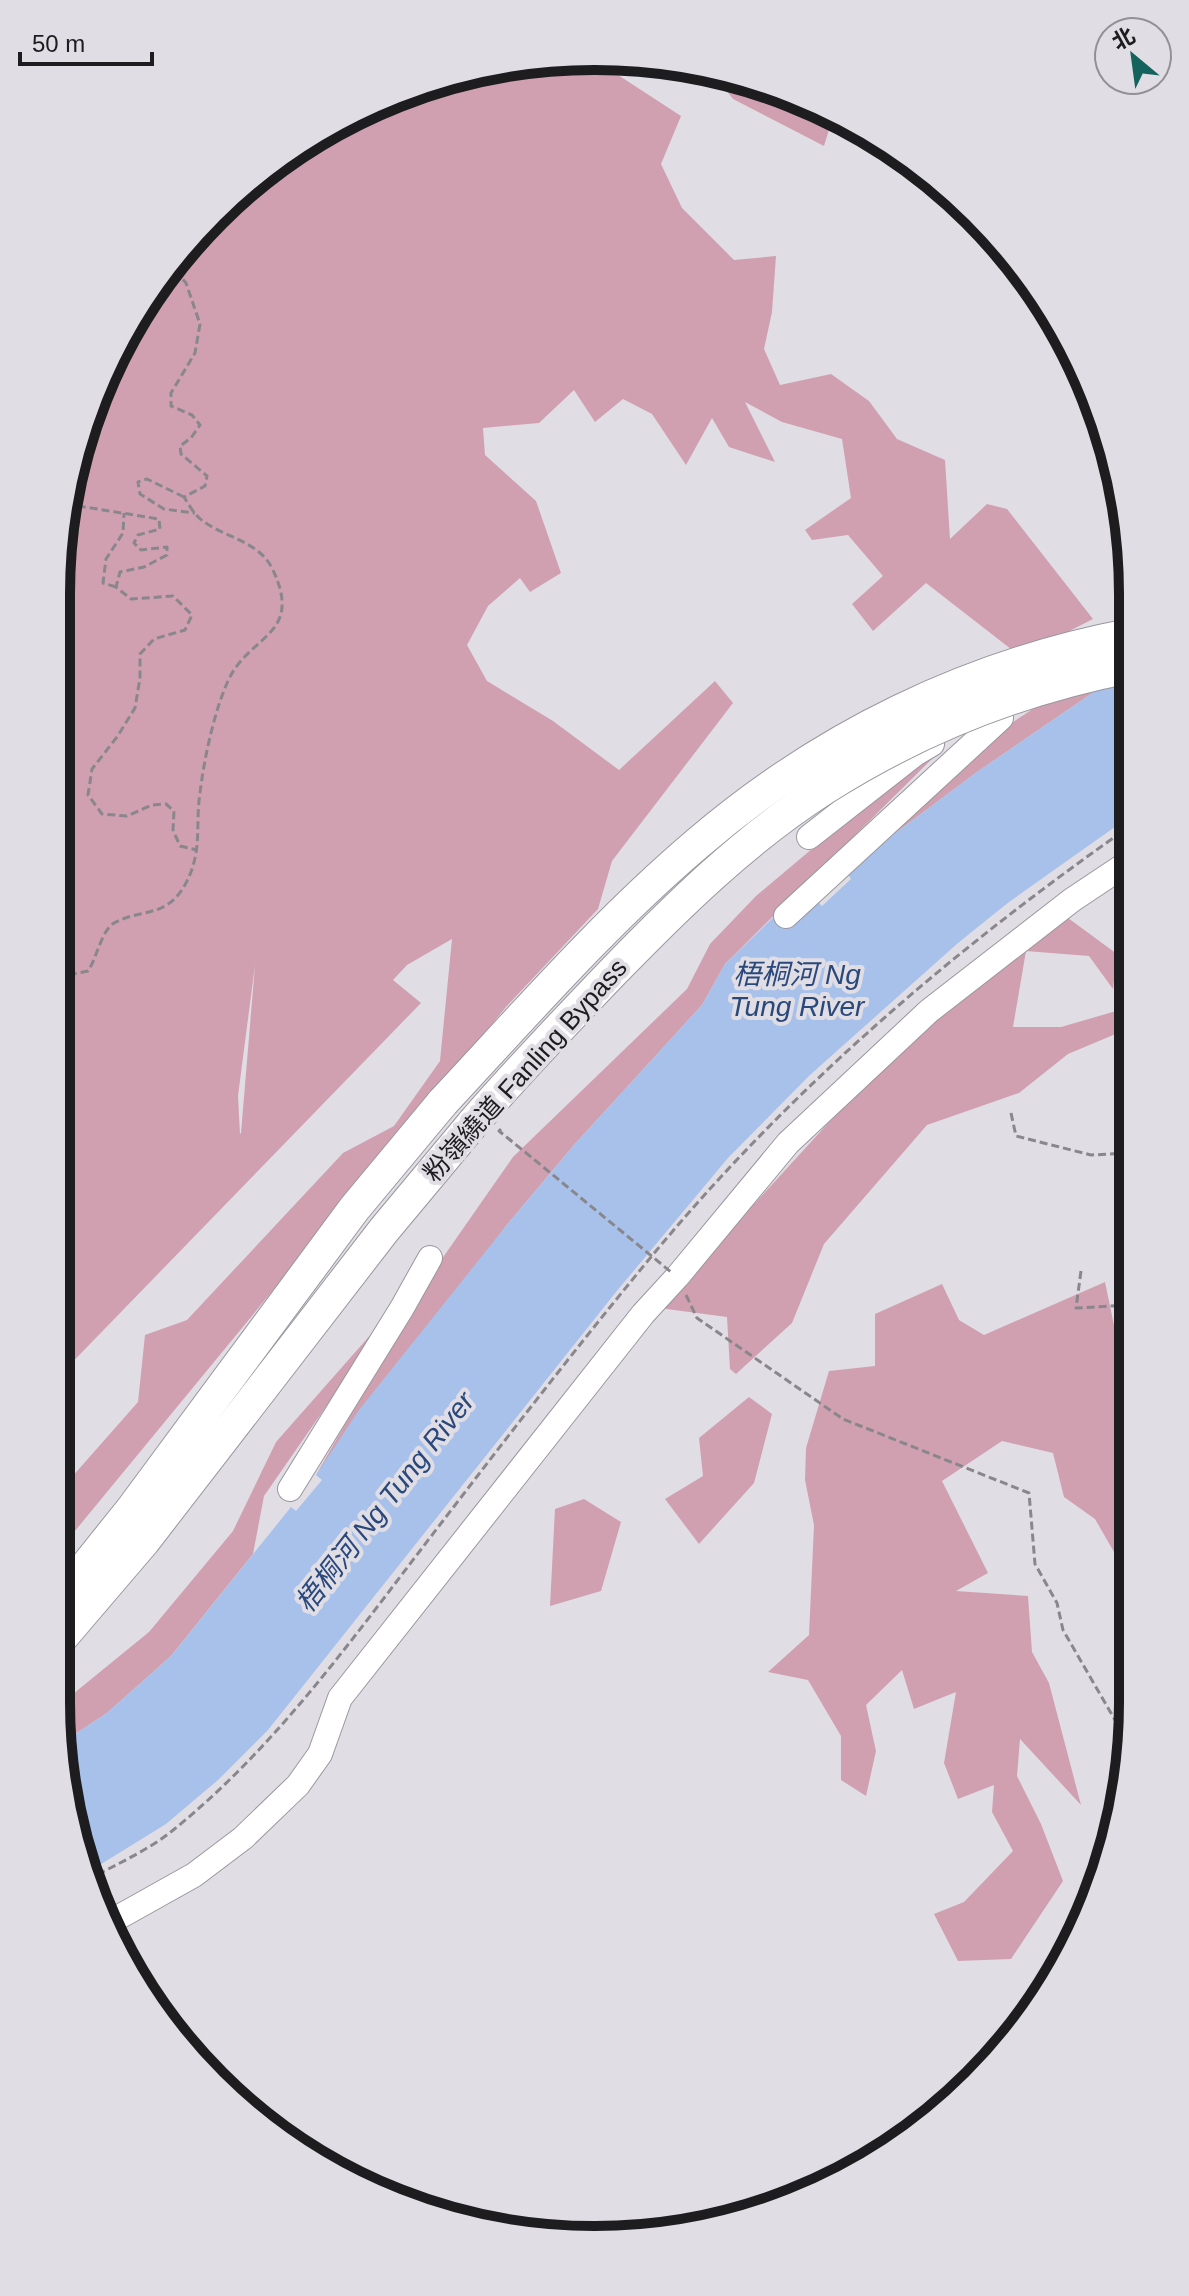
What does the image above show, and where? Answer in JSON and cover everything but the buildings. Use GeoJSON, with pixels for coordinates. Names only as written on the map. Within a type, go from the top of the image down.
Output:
{"type":"FeatureCollection","features":[{"type":"Feature","properties":{"kind":"main road","name":"粉嶺繞道 Fanling Bypass"},"geometry":{"type":"LineString","coordinates":[[70,1622],[100,1574],[388,1167],[443,1102],[535,1003],[687,852],[784,776],[902,708],[994,670],[1044,654],[1119,637]]}},
{"type":"Feature","properties":{"kind":"main road","name":"粉嶺繞道 Fanling Bypass"},"geometry":{"type":"LineString","coordinates":[[70,1594],[100,1574],[427,1177],[539,1049],[713,873],[764,831],[826,787],[909,741],[1013,697],[1119,669]]}},
{"type":"Feature","properties":{"kind":"lane"},"geometry":{"type":"LineString","coordinates":[[786,916],[1001,718],[1119,641]]}},
{"type":"Feature","properties":{"kind":"lane"},"geometry":{"type":"LineString","coordinates":[[809,837],[915,754],[951,734],[1001,718]]}},
{"type":"Feature","properties":{"kind":"lane"},"geometry":{"type":"LineString","coordinates":[[117,1918],[194,1875],[243,1838],[298,1785],[320,1754],[340,1698],[674,1274],[788,1143],[929,1011],[1072,900],[1119,869]]}},
{"type":"Feature","properties":{"kind":"lane"},"geometry":{"type":"LineString","coordinates":[[290,1489],[430,1258]]}},
{"type":"Feature","properties":{"kind":"path"},"geometry":{"type":"LineString","coordinates":[[179,274],[186,283],[200,324],[195,353],[171,393],[171,406],[192,415],[200,425],[191,438],[180,446],[181,454],[207,476],[205,486],[184,497]]}},
{"type":"Feature","properties":{"kind":"path"},"geometry":{"type":"LineString","coordinates":[[70,974],[88,971],[107,930],[115,923],[156,912],[186,884],[197,850],[199,795],[228,680],[243,657],[268,637],[280,621],[281,597],[272,569],[261,552],[201,520],[184,497],[147,479],[138,482],[140,494],[164,509],[195,513]]}},
{"type":"Feature","properties":{"kind":"path"},"geometry":{"type":"LineString","coordinates":[[78,506],[159,519],[160,529],[138,535],[134,543],[141,550],[167,547],[167,555],[144,567],[120,572],[116,587]]}},
{"type":"Feature","properties":{"kind":"path"},"geometry":{"type":"LineString","coordinates":[[124,513],[123,533],[106,559],[103,583],[116,587],[131,599],[173,596],[192,615],[185,630],[154,639],[140,654],[135,708],[92,769],[88,795],[102,814],[127,816],[152,805],[166,804],[174,811],[173,830],[180,846],[197,850]]}},
{"type":"Feature","properties":{"kind":"path"},"geometry":{"type":"LineString","coordinates":[[1011,1113],[1016,1136],[1091,1155],[1119,1154]]}},
{"type":"Feature","properties":{"kind":"path"},"geometry":{"type":"LineString","coordinates":[[517,1146],[674,1274],[697,1318],[843,1419],[1029,1493],[1035,1564],[1057,1603],[1063,1630],[1118,1725]]}},
{"type":"Feature","properties":{"kind":"path"},"geometry":{"type":"LineString","coordinates":[[1081,1271],[1076,1308],[1119,1306]]}},
{"type":"Feature","properties":{"kind":"shaded area"},"geometry":{"type":"Polygon","coordinates":[[[616,71],[681,116],[661,164],[682,208],[734,260],[776,256],[772,312],[764,349],[780,385],[831,374],[869,401],[897,439],[945,460],[950,539],[987,504],[1007,509],[1093,619],[1020,656],[926,583],[873,631],[852,604],[883,576],[848,535],[812,540],[805,530],[851,498],[842,439],[782,422],[745,402],[775,462],[729,447],[712,418],[686,465],[652,414],[623,399],[595,422],[574,390],[539,423],[483,428],[485,455],[536,501],[561,573],[530,592],[520,578],[488,606],[467,645],[487,681],[553,721],[619,770],[715,681],[733,703],[612,861],[598,909],[506,1007],[70,1537],[70,1479],[138,1402],[145,1335],[187,1320],[343,1153],[394,1126],[440,1061],[452,939],[407,965],[393,980],[421,1003],[70,1365],[71,560],[80,492],[110,394],[140,332],[178,275],[249,200],[303,158],[394,110],[459,88],[526,74],[616,71]],[[255,965],[238,1096],[241,1133],[255,965]]]}},
{"type":"Feature","properties":{"kind":"shaded area"},"geometry":{"type":"Polygon","coordinates":[[[723,86],[763,98],[830,126],[824,146],[733,99],[723,86]]]}},
{"type":"Feature","properties":{"kind":"shaded area"},"geometry":{"type":"Polygon","coordinates":[[[1119,653],[1119,675],[977,772],[858,861],[993,735],[1119,653]]]}},
{"type":"Feature","properties":{"kind":"shaded area"},"geometry":{"type":"Polygon","coordinates":[[[944,747],[725,964],[702,1005],[574,1145],[506,1226],[316,1475],[430,1276],[513,1157],[687,989],[710,944],[756,896],[902,773],[944,747]]]}},
{"type":"Feature","properties":{"kind":"shaded area"},"geometry":{"type":"Polygon","coordinates":[[[1068,918],[1117,954],[1113,989],[1089,956],[1026,951],[1013,1027],[1061,1027],[1119,1010],[1119,1033],[1068,1054],[1019,1093],[927,1125],[824,1244],[792,1323],[736,1374],[730,1369],[727,1317],[659,1308],[853,1096],[1030,933],[1068,918]]]}},
{"type":"Feature","properties":{"kind":"shaded area"},"geometry":{"type":"Polygon","coordinates":[[[1105,1282],[1115,1330],[1119,1330],[1119,1561],[1095,1519],[1064,1497],[1053,1453],[1002,1441],[942,1481],[988,1573],[956,1591],[1028,1596],[1032,1652],[1049,1683],[1081,1805],[1020,1739],[1017,1776],[1041,1824],[1063,1881],[1011,1959],[958,1961],[934,1914],[964,1902],[1013,1851],[992,1812],[994,1785],[958,1799],[944,1763],[956,1692],[914,1709],[902,1670],[866,1705],[876,1751],[866,1796],[841,1780],[841,1736],[808,1680],[768,1672],[809,1635],[814,1525],[805,1480],[806,1448],[829,1371],[875,1366],[875,1314],[942,1284],[959,1320],[984,1335],[1105,1282]]]}},
{"type":"Feature","properties":{"kind":"shaded area"},"geometry":{"type":"Polygon","coordinates":[[[395,1307],[264,1496],[253,1554],[171,1656],[107,1713],[71,1737],[70,1696],[149,1632],[233,1531],[276,1442],[395,1307]]]}},
{"type":"Feature","properties":{"kind":"shaded area"},"geometry":{"type":"Polygon","coordinates":[[[749,1397],[772,1414],[754,1483],[699,1544],[665,1499],[703,1476],[699,1438],[749,1397]]]}},
{"type":"Feature","properties":{"kind":"shaded area"},"geometry":{"type":"Polygon","coordinates":[[[584,1499],[621,1522],[601,1591],[550,1606],[555,1509],[584,1499]]]}},
{"type":"Feature","properties":{"kind":"water","name":"梧桐河 Ng Tung River"},"geometry":{"type":"Polygon","coordinates":[[[1119,675],[1119,824],[1009,902],[958,943],[810,1075],[728,1158],[616,1292],[268,1730],[218,1780],[166,1824],[97,1867],[80,1804],[71,1737],[107,1713],[171,1656],[291,1507],[296,1511],[322,1480],[316,1475],[359,1410],[574,1145],[702,1005],[725,964],[780,911],[814,898],[822,906],[851,879],[846,871],[977,772],[1119,675]]]}}]}
